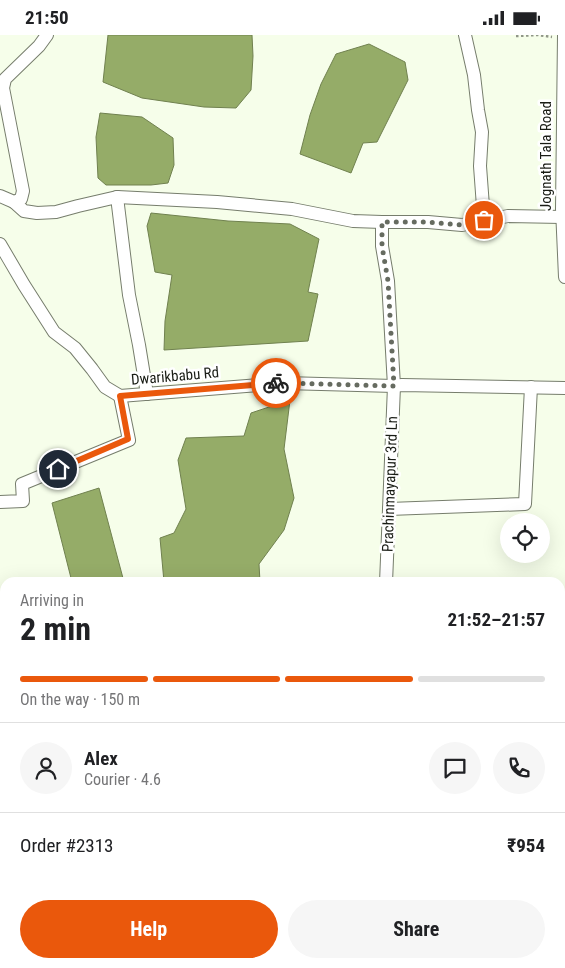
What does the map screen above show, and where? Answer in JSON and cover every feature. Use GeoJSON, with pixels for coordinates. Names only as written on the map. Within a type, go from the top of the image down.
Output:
{"type":"FeatureCollection","features":[{"type":"Feature","properties":{"kind":"street"},"geometry":{"type":"LineString","coordinates":[[14,202],[21,199],[23,191],[3,88],[5,79],[48,35]]}},
{"type":"Feature","properties":{"kind":"street"},"geometry":{"type":"LineString","coordinates":[[465,35],[474,75],[482,132],[480,166],[484,220]]}},
{"type":"Feature","properties":{"kind":"street","name":"Jognath Tala Road"},"geometry":{"type":"LineString","coordinates":[[564,37],[562,217],[565,277]]}},
{"type":"Feature","properties":{"kind":"street"},"geometry":{"type":"LineString","coordinates":[[0,196],[14,202],[24,211],[37,213],[56,213],[78,205],[117,197],[217,202],[292,209],[353,221],[428,222],[462,225],[508,217],[562,217]]}},
{"type":"Feature","properties":{"kind":"street"},"geometry":{"type":"LineString","coordinates":[[117,197],[129,295],[147,394]]}},
{"type":"Feature","properties":{"kind":"street","name":"Prachinmayapur 3rd Ln"},"geometry":{"type":"LineString","coordinates":[[382,222],[382,246],[388,281],[398,386],[386,577]]}},
{"type":"Feature","properties":{"kind":"street"},"geometry":{"type":"LineString","coordinates":[[0,244],[54,332],[75,349],[105,387],[120,396]]}},
{"type":"Feature","properties":{"kind":"street","name":"Dwarikbabu Rd"},"geometry":{"type":"LineString","coordinates":[[0,502],[23,501],[22,484],[128,439],[120,396],[284,383],[565,388]]}},
{"type":"Feature","properties":{"kind":"street"},"geometry":{"type":"LineString","coordinates":[[389,509],[526,504],[531,387]]}},
{"type":"Feature","properties":{"kind":"path"},"geometry":{"type":"LineString","coordinates":[[516,36],[564,37]]}},
{"type":"Feature","properties":{"kind":"shaded area"},"geometry":{"type":"Polygon","coordinates":[[[108,35],[252,35],[251,90],[236,108],[204,107],[142,98],[103,82],[108,35]]]}},
{"type":"Feature","properties":{"kind":"shaded area"},"geometry":{"type":"Polygon","coordinates":[[[369,44],[405,62],[408,80],[377,142],[363,143],[351,173],[300,154],[310,115],[321,84],[336,54],[369,44]]]}},
{"type":"Feature","properties":{"kind":"shaded area"},"geometry":{"type":"Polygon","coordinates":[[[100,113],[142,117],[173,138],[174,165],[168,183],[106,185],[98,178],[96,137],[100,113]]]}},
{"type":"Feature","properties":{"kind":"shaded area"},"geometry":{"type":"Polygon","coordinates":[[[151,213],[228,221],[290,224],[319,239],[308,292],[318,294],[308,341],[164,350],[165,321],[172,275],[155,272],[147,226],[151,213]]]}},
{"type":"Feature","properties":{"kind":"shaded area"},"geometry":{"type":"Polygon","coordinates":[[[290,400],[284,449],[294,498],[284,530],[259,564],[260,577],[164,577],[160,538],[174,533],[186,509],[178,460],[186,438],[244,436],[251,413],[290,400]]]}},
{"type":"Feature","properties":{"kind":"shaded area"},"geometry":{"type":"Polygon","coordinates":[[[99,488],[123,577],[71,577],[52,503],[99,488]]]}},
{"type":"Feature","properties":{"kind":"way so far"},"geometry":{"type":"LineString","coordinates":[[276,383],[394,386],[388,281],[382,246],[382,222],[428,222],[462,225],[484,220]]}},
{"type":"Feature","properties":{"kind":"route"},"geometry":{"type":"LineString","coordinates":[[58,469],[128,439],[120,396],[276,383]]}}]}
